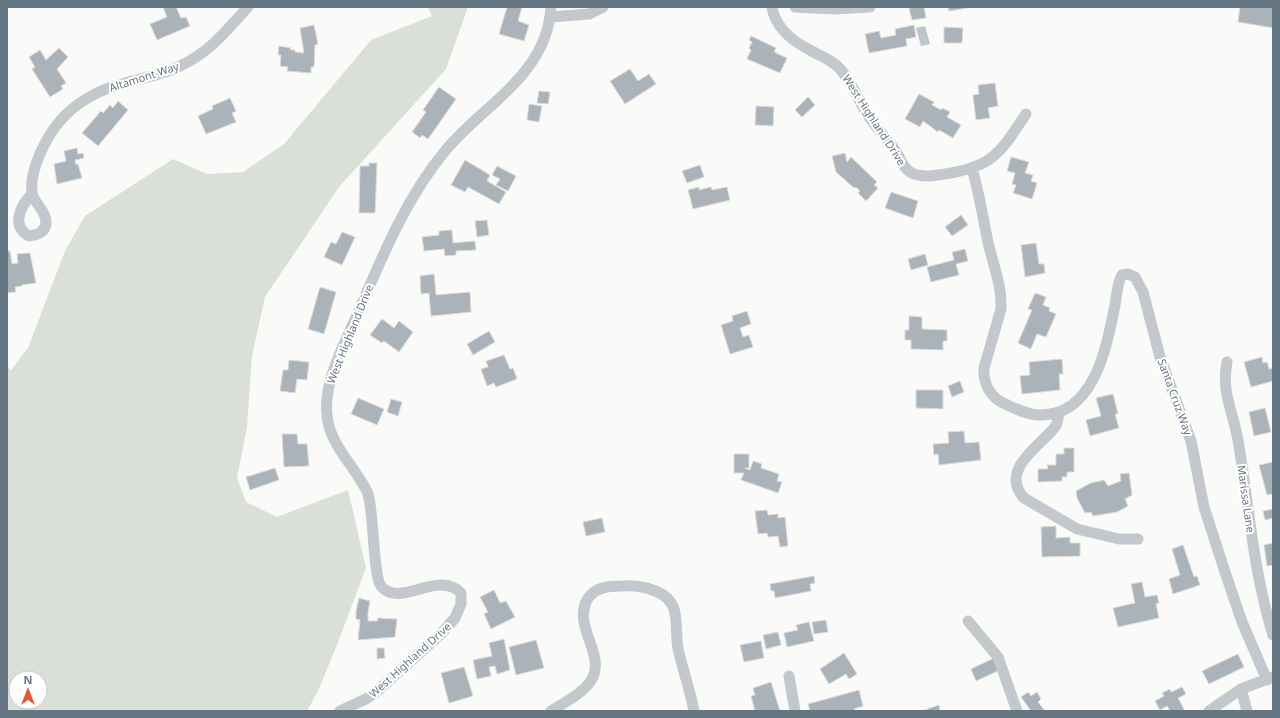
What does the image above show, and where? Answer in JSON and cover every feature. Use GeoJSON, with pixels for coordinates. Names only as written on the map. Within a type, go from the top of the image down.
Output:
{"type":"FeatureCollection","features":[{"type":"Feature","properties":{"kind":"street","name":"Altamont Way"},"geometry":{"type":"LineString","coordinates":[[32,194],[37,162],[46,141],[68,112],[79,103],[108,88],[158,75],[199,56],[209,49],[248,7]]}},
{"type":"Feature","properties":{"kind":"street","name":"West Highland Drive"},"geometry":{"type":"LineString","coordinates":[[340,711],[366,699],[375,693],[440,635],[455,618],[461,604],[461,593],[454,586],[445,584],[396,593],[386,590],[380,586],[375,572],[373,522],[368,492],[340,452],[329,430],[326,407],[329,384],[374,274],[411,202],[428,174],[446,150],[527,70],[545,37],[551,12],[589,14],[602,7]]}},
{"type":"Feature","properties":{"kind":"street","name":"West Highland Drive"},"geometry":{"type":"LineString","coordinates":[[772,7],[780,28],[808,50],[828,59],[840,69],[853,87],[865,110],[896,152],[901,165],[911,173],[922,176],[934,176],[972,169],[989,161],[1004,146],[1026,114]]}},
{"type":"Feature","properties":{"kind":"street"},"geometry":{"type":"LineString","coordinates":[[795,7],[834,9],[870,7]]}},
{"type":"Feature","properties":{"kind":"street","name":"Santa Cruz Way"},"geometry":{"type":"LineString","coordinates":[[972,169],[988,245],[999,284],[1001,300],[994,334],[985,360],[983,376],[990,391],[998,400],[1018,410],[1040,415],[1067,409],[1080,399],[1092,382],[1103,355],[1109,336],[1119,280],[1122,275],[1128,274],[1135,277],[1143,292],[1160,357],[1191,441],[1202,500],[1225,572],[1242,622],[1270,679]]}},
{"type":"Feature","properties":{"kind":"street","name":"Marissa Lane"},"geometry":{"type":"LineString","coordinates":[[1227,362],[1225,373],[1228,407],[1238,438],[1256,569],[1264,606],[1273,635]]}},
{"type":"Feature","properties":{"kind":"street"},"geometry":{"type":"LineString","coordinates":[[1059,412],[1056,426],[1023,458],[1016,478],[1018,491],[1024,498],[1077,529],[1119,539],[1138,539]]}},
{"type":"Feature","properties":{"kind":"street"},"geometry":{"type":"LineString","coordinates":[[551,711],[578,694],[593,677],[594,659],[583,615],[588,599],[595,591],[604,587],[624,586],[640,587],[662,593],[671,603],[675,611],[678,648],[694,711]]}},
{"type":"Feature","properties":{"kind":"street"},"geometry":{"type":"LineString","coordinates":[[968,620],[998,657],[1017,711]]}},
{"type":"Feature","properties":{"kind":"street"},"geometry":{"type":"LineString","coordinates":[[789,676],[795,711]]}},
{"type":"Feature","properties":{"kind":"street"},"geometry":{"type":"LineString","coordinates":[[1209,711],[1241,689],[1270,679]]}},
{"type":"Feature","properties":{"kind":"street"},"geometry":{"type":"LineString","coordinates":[[1241,689],[1247,711]]}},
{"type":"Feature","properties":{"kind":"shaded area"},"geometry":{"type":"Polygon","coordinates":[[[428,7],[468,7],[446,69],[339,187],[265,297],[252,356],[247,427],[237,478],[246,502],[277,517],[348,490],[366,568],[318,691],[307,711],[7,711],[7,366],[11,370],[28,348],[65,251],[85,216],[173,159],[207,174],[243,172],[284,144],[371,40],[432,16],[428,7]]]}},
{"type":"Feature","properties":{"kind":"shaded area"},"geometry":{"type":"Polygon","coordinates":[[[925,26],[930,44],[921,46],[916,28],[925,26]]]}},
{"type":"Feature","properties":{"kind":"building"},"geometry":{"type":"Polygon","coordinates":[[[163,7],[176,7],[181,18],[186,17],[190,26],[157,40],[150,24],[167,17],[163,7]]]}},
{"type":"Feature","properties":{"kind":"building"},"geometry":{"type":"Polygon","coordinates":[[[507,7],[522,7],[518,21],[529,25],[524,41],[499,34],[507,7]]]}},
{"type":"Feature","properties":{"kind":"building"},"geometry":{"type":"Polygon","coordinates":[[[924,7],[926,18],[912,20],[909,8],[924,7]]]}},
{"type":"Feature","properties":{"kind":"building"},"geometry":{"type":"Polygon","coordinates":[[[948,7],[968,7],[968,8],[949,11],[948,7]]]}},
{"type":"Feature","properties":{"kind":"building"},"geometry":{"type":"Polygon","coordinates":[[[1240,7],[1273,7],[1273,28],[1238,22],[1240,7]]]}},
{"type":"Feature","properties":{"kind":"building"},"geometry":{"type":"Polygon","coordinates":[[[314,25],[318,44],[315,45],[314,67],[311,67],[311,73],[287,71],[288,67],[280,66],[281,55],[278,55],[279,46],[291,48],[290,50],[295,50],[295,52],[304,53],[300,28],[314,25]]]}},
{"type":"Feature","properties":{"kind":"building"},"geometry":{"type":"Polygon","coordinates":[[[914,25],[916,37],[906,39],[907,46],[869,53],[865,34],[879,31],[881,38],[896,35],[895,29],[914,25]]]}},
{"type":"Feature","properties":{"kind":"building"},"geometry":{"type":"Polygon","coordinates":[[[944,27],[963,28],[962,43],[944,43],[944,27]]]}},
{"type":"Feature","properties":{"kind":"building"},"geometry":{"type":"Polygon","coordinates":[[[751,36],[776,48],[774,52],[787,58],[780,73],[747,59],[751,50],[749,48],[752,42],[749,40],[751,36]]]}},
{"type":"Feature","properties":{"kind":"building"},"geometry":{"type":"Polygon","coordinates":[[[59,48],[68,57],[57,69],[66,83],[61,86],[63,89],[50,97],[32,69],[35,67],[29,57],[40,50],[46,60],[59,48]]]}},
{"type":"Feature","properties":{"kind":"building"},"geometry":{"type":"Polygon","coordinates":[[[630,69],[638,81],[649,74],[656,84],[625,104],[610,81],[630,69]]]}},
{"type":"Feature","properties":{"kind":"building"},"geometry":{"type":"Polygon","coordinates":[[[995,83],[998,106],[988,108],[990,118],[976,120],[973,95],[979,94],[978,85],[995,83]]]}},
{"type":"Feature","properties":{"kind":"building"},"geometry":{"type":"Polygon","coordinates":[[[439,87],[456,99],[428,139],[422,135],[420,138],[412,132],[426,112],[423,110],[439,87]]]}},
{"type":"Feature","properties":{"kind":"building"},"geometry":{"type":"Polygon","coordinates":[[[539,91],[550,92],[548,104],[537,103],[539,91]]]}},
{"type":"Feature","properties":{"kind":"building"},"geometry":{"type":"Polygon","coordinates":[[[919,94],[934,102],[932,105],[941,110],[942,108],[950,112],[947,117],[961,125],[953,138],[939,130],[938,132],[923,121],[920,127],[905,119],[919,94]]]}},
{"type":"Feature","properties":{"kind":"building"},"geometry":{"type":"Polygon","coordinates":[[[808,97],[815,105],[802,117],[795,110],[808,97]]]}},
{"type":"Feature","properties":{"kind":"building"},"geometry":{"type":"Polygon","coordinates":[[[230,98],[236,111],[232,113],[236,122],[206,134],[198,116],[213,109],[212,106],[230,98]]]}},
{"type":"Feature","properties":{"kind":"building"},"geometry":{"type":"Polygon","coordinates":[[[118,101],[128,110],[98,146],[82,133],[101,111],[103,113],[110,105],[113,108],[118,101]]]}},
{"type":"Feature","properties":{"kind":"building"},"geometry":{"type":"Polygon","coordinates":[[[529,104],[542,106],[539,122],[527,120],[529,104]]]}},
{"type":"Feature","properties":{"kind":"building"},"geometry":{"type":"Polygon","coordinates":[[[756,106],[774,107],[773,126],[755,125],[756,106]]]}},
{"type":"Feature","properties":{"kind":"building"},"geometry":{"type":"Polygon","coordinates":[[[77,148],[78,154],[83,153],[84,158],[75,160],[76,165],[78,164],[82,178],[57,184],[54,164],[66,161],[64,151],[77,148]]]}},
{"type":"Feature","properties":{"kind":"building"},"geometry":{"type":"Polygon","coordinates":[[[845,153],[847,162],[851,157],[877,182],[874,185],[878,188],[866,201],[858,193],[860,191],[856,187],[854,188],[836,172],[832,156],[845,153]]]}},
{"type":"Feature","properties":{"kind":"building"},"geometry":{"type":"Polygon","coordinates":[[[1011,157],[1029,162],[1025,173],[1033,175],[1031,181],[1037,183],[1032,199],[1013,193],[1016,185],[1012,184],[1015,173],[1007,171],[1011,157]]]}},
{"type":"Feature","properties":{"kind":"building"},"geometry":{"type":"Polygon","coordinates":[[[465,160],[490,175],[487,181],[506,192],[499,204],[468,187],[465,192],[451,185],[465,160]]]}},
{"type":"Feature","properties":{"kind":"building"},"geometry":{"type":"Polygon","coordinates":[[[369,163],[377,163],[375,213],[359,213],[360,166],[369,166],[369,163]]]}},
{"type":"Feature","properties":{"kind":"building"},"geometry":{"type":"Polygon","coordinates":[[[700,165],[704,177],[687,183],[682,171],[700,165]]]}},
{"type":"Feature","properties":{"kind":"building"},"geometry":{"type":"Polygon","coordinates":[[[497,166],[516,176],[508,191],[496,185],[500,179],[492,175],[497,166]]]}},
{"type":"Feature","properties":{"kind":"building"},"geometry":{"type":"Polygon","coordinates":[[[699,187],[699,190],[711,187],[712,190],[727,187],[730,200],[693,209],[688,190],[699,187]]]}},
{"type":"Feature","properties":{"kind":"building"},"geometry":{"type":"Polygon","coordinates":[[[891,192],[918,201],[913,218],[885,208],[891,192]]]}},
{"type":"Feature","properties":{"kind":"building"},"geometry":{"type":"Polygon","coordinates":[[[961,215],[968,225],[952,236],[945,227],[961,215]]]}},
{"type":"Feature","properties":{"kind":"building"},"geometry":{"type":"Polygon","coordinates":[[[487,220],[489,235],[477,237],[475,221],[487,220]]]}},
{"type":"Feature","properties":{"kind":"building"},"geometry":{"type":"Polygon","coordinates":[[[452,230],[453,243],[475,241],[476,250],[456,251],[456,255],[445,256],[444,249],[424,251],[422,237],[439,235],[439,231],[452,230]]]}},
{"type":"Feature","properties":{"kind":"building"},"geometry":{"type":"Polygon","coordinates":[[[342,232],[355,237],[342,265],[324,257],[331,242],[336,244],[342,232]]]}},
{"type":"Feature","properties":{"kind":"building"},"geometry":{"type":"Polygon","coordinates":[[[1036,243],[1039,264],[1044,264],[1045,273],[1025,277],[1021,245],[1036,243]]]}},
{"type":"Feature","properties":{"kind":"building"},"geometry":{"type":"Polygon","coordinates":[[[965,249],[968,261],[956,264],[959,275],[931,282],[927,267],[954,260],[952,252],[965,249]]]}},
{"type":"Feature","properties":{"kind":"building"},"geometry":{"type":"Polygon","coordinates":[[[7,251],[10,251],[12,264],[18,263],[17,254],[30,253],[36,283],[15,287],[16,292],[7,293],[7,251]]]}},
{"type":"Feature","properties":{"kind":"building"},"geometry":{"type":"Polygon","coordinates":[[[925,254],[928,265],[911,270],[908,259],[925,254]]]}},
{"type":"Feature","properties":{"kind":"building"},"geometry":{"type":"Polygon","coordinates":[[[434,274],[436,295],[470,292],[471,312],[431,316],[429,293],[421,294],[420,276],[434,274]]]}},
{"type":"Feature","properties":{"kind":"building"},"geometry":{"type":"Polygon","coordinates":[[[320,287],[336,292],[324,334],[308,329],[320,287]]]}},
{"type":"Feature","properties":{"kind":"building"},"geometry":{"type":"Polygon","coordinates":[[[1035,293],[1046,297],[1043,305],[1050,308],[1049,311],[1056,314],[1046,337],[1037,334],[1031,349],[1018,343],[1032,310],[1028,309],[1035,293]]]}},
{"type":"Feature","properties":{"kind":"building"},"geometry":{"type":"Polygon","coordinates":[[[747,311],[751,324],[740,328],[743,337],[749,335],[753,347],[730,354],[721,325],[733,321],[732,316],[747,311]]]}},
{"type":"Feature","properties":{"kind":"building"},"geometry":{"type":"Polygon","coordinates":[[[909,316],[922,317],[922,329],[947,330],[947,341],[943,341],[943,350],[911,349],[911,340],[905,340],[905,330],[909,330],[909,316]]]}},
{"type":"Feature","properties":{"kind":"building"},"geometry":{"type":"Polygon","coordinates":[[[382,319],[394,328],[399,321],[413,332],[399,352],[384,341],[382,343],[370,335],[382,319]]]}},
{"type":"Feature","properties":{"kind":"building"},"geometry":{"type":"Polygon","coordinates":[[[489,331],[495,342],[473,355],[467,344],[489,331]]]}},
{"type":"Feature","properties":{"kind":"building"},"geometry":{"type":"Polygon","coordinates":[[[504,355],[510,369],[513,368],[517,379],[496,387],[494,383],[487,386],[481,369],[488,367],[486,361],[504,355]]]}},
{"type":"Feature","properties":{"kind":"building"},"geometry":{"type":"Polygon","coordinates":[[[1262,357],[1263,363],[1267,362],[1269,369],[1273,368],[1273,381],[1251,387],[1244,362],[1262,357]]]}},
{"type":"Feature","properties":{"kind":"building"},"geometry":{"type":"Polygon","coordinates":[[[1062,359],[1063,374],[1059,374],[1060,390],[1022,394],[1020,376],[1030,375],[1029,362],[1062,359]]]}},
{"type":"Feature","properties":{"kind":"building"},"geometry":{"type":"Polygon","coordinates":[[[289,360],[309,362],[307,380],[297,379],[295,393],[280,391],[283,370],[288,370],[289,360]]]}},
{"type":"Feature","properties":{"kind":"building"},"geometry":{"type":"Polygon","coordinates":[[[960,381],[964,392],[952,397],[948,386],[960,381]]]}},
{"type":"Feature","properties":{"kind":"building"},"geometry":{"type":"Polygon","coordinates":[[[916,390],[943,390],[943,409],[916,408],[916,390]]]}},
{"type":"Feature","properties":{"kind":"building"},"geometry":{"type":"Polygon","coordinates":[[[1113,394],[1118,414],[1115,414],[1119,428],[1090,436],[1086,420],[1101,416],[1096,398],[1113,394]]]}},
{"type":"Feature","properties":{"kind":"building"},"geometry":{"type":"Polygon","coordinates":[[[358,398],[384,409],[377,425],[351,414],[358,398]]]}},
{"type":"Feature","properties":{"kind":"building"},"geometry":{"type":"Polygon","coordinates":[[[391,399],[402,402],[398,416],[387,412],[391,399]]]}},
{"type":"Feature","properties":{"kind":"building"},"geometry":{"type":"Polygon","coordinates":[[[1265,408],[1271,432],[1254,436],[1249,412],[1265,408]]]}},
{"type":"Feature","properties":{"kind":"building"},"geometry":{"type":"Polygon","coordinates":[[[964,431],[965,443],[979,442],[981,460],[939,465],[938,454],[934,455],[933,444],[949,443],[948,432],[964,431]]]}},
{"type":"Feature","properties":{"kind":"building"},"geometry":{"type":"Polygon","coordinates":[[[282,434],[297,434],[298,444],[307,444],[309,466],[284,467],[282,434]]]}},
{"type":"Feature","properties":{"kind":"building"},"geometry":{"type":"Polygon","coordinates":[[[1064,448],[1074,448],[1074,472],[1067,472],[1067,477],[1062,477],[1062,481],[1038,482],[1038,469],[1048,469],[1047,465],[1056,465],[1056,454],[1064,454],[1064,448]]]}},
{"type":"Feature","properties":{"kind":"building"},"geometry":{"type":"Polygon","coordinates":[[[734,454],[749,454],[749,468],[745,468],[750,470],[753,461],[762,464],[761,468],[779,474],[777,481],[782,482],[778,493],[741,480],[744,473],[734,473],[734,454]]]}},
{"type":"Feature","properties":{"kind":"building"},"geometry":{"type":"Polygon","coordinates":[[[1273,462],[1273,494],[1267,495],[1259,465],[1273,462]]]}},
{"type":"Feature","properties":{"kind":"building"},"geometry":{"type":"Polygon","coordinates":[[[275,468],[279,480],[250,490],[246,477],[275,468]]]}},
{"type":"Feature","properties":{"kind":"building"},"geometry":{"type":"Polygon","coordinates":[[[1129,473],[1132,495],[1125,499],[1128,506],[1117,512],[1093,516],[1091,512],[1085,513],[1077,498],[1076,491],[1091,483],[1104,480],[1108,486],[1121,481],[1120,474],[1129,473]]]}},
{"type":"Feature","properties":{"kind":"building"},"geometry":{"type":"Polygon","coordinates":[[[1273,509],[1273,518],[1265,520],[1263,511],[1273,509]]]}},
{"type":"Feature","properties":{"kind":"building"},"geometry":{"type":"Polygon","coordinates":[[[767,510],[768,515],[778,514],[778,518],[785,517],[788,546],[780,547],[778,536],[768,537],[767,533],[758,534],[755,511],[767,510]]]}},
{"type":"Feature","properties":{"kind":"building"},"geometry":{"type":"Polygon","coordinates":[[[602,518],[605,532],[586,536],[583,522],[602,518]]]}},
{"type":"Feature","properties":{"kind":"building"},"geometry":{"type":"Polygon","coordinates":[[[1056,526],[1056,538],[1070,537],[1070,543],[1080,543],[1080,556],[1042,557],[1041,527],[1056,526]]]}},
{"type":"Feature","properties":{"kind":"building"},"geometry":{"type":"Polygon","coordinates":[[[1273,543],[1273,565],[1267,566],[1264,545],[1273,543]]]}},
{"type":"Feature","properties":{"kind":"building"},"geometry":{"type":"Polygon","coordinates":[[[1183,545],[1194,577],[1197,576],[1200,585],[1173,594],[1169,579],[1180,575],[1172,549],[1183,545]]]}},
{"type":"Feature","properties":{"kind":"building"},"geometry":{"type":"Polygon","coordinates":[[[814,576],[815,583],[810,584],[811,591],[775,598],[774,591],[771,591],[770,584],[814,576]]]}},
{"type":"Feature","properties":{"kind":"building"},"geometry":{"type":"Polygon","coordinates":[[[1142,582],[1145,597],[1157,595],[1159,603],[1156,604],[1159,618],[1118,627],[1113,608],[1135,603],[1131,584],[1142,582]]]}},
{"type":"Feature","properties":{"kind":"building"},"geometry":{"type":"Polygon","coordinates":[[[494,590],[500,603],[506,601],[515,617],[491,629],[484,614],[488,612],[480,597],[494,590]]]}},
{"type":"Feature","properties":{"kind":"building"},"geometry":{"type":"Polygon","coordinates":[[[359,598],[370,601],[368,621],[377,621],[378,618],[397,619],[395,637],[358,640],[360,620],[356,619],[356,611],[359,598]]]}},
{"type":"Feature","properties":{"kind":"building"},"geometry":{"type":"Polygon","coordinates":[[[826,620],[828,632],[814,634],[812,622],[826,620]]]}},
{"type":"Feature","properties":{"kind":"building"},"geometry":{"type":"Polygon","coordinates":[[[809,622],[814,641],[787,647],[784,633],[798,630],[796,625],[809,622]]]}},
{"type":"Feature","properties":{"kind":"building"},"geometry":{"type":"Polygon","coordinates":[[[778,632],[781,645],[766,649],[763,635],[778,632]]]}},
{"type":"Feature","properties":{"kind":"building"},"geometry":{"type":"Polygon","coordinates":[[[504,639],[510,670],[497,674],[495,666],[489,667],[491,676],[477,679],[473,660],[492,656],[489,643],[504,639]]]}},
{"type":"Feature","properties":{"kind":"building"},"geometry":{"type":"Polygon","coordinates":[[[536,640],[544,668],[516,675],[509,647],[536,640]]]}},
{"type":"Feature","properties":{"kind":"building"},"geometry":{"type":"Polygon","coordinates":[[[761,641],[764,658],[744,662],[740,645],[761,641]]]}},
{"type":"Feature","properties":{"kind":"building"},"geometry":{"type":"Polygon","coordinates":[[[377,648],[384,648],[385,658],[377,659],[377,648]]]}},
{"type":"Feature","properties":{"kind":"building"},"geometry":{"type":"Polygon","coordinates":[[[844,653],[857,674],[849,679],[846,674],[829,684],[820,669],[844,653]]]}},
{"type":"Feature","properties":{"kind":"building"},"geometry":{"type":"Polygon","coordinates":[[[1238,654],[1244,667],[1209,684],[1202,671],[1238,654]]]}},
{"type":"Feature","properties":{"kind":"building"},"geometry":{"type":"Polygon","coordinates":[[[994,658],[1000,670],[976,681],[971,669],[994,658]]]}},
{"type":"Feature","properties":{"kind":"building"},"geometry":{"type":"Polygon","coordinates":[[[464,667],[473,696],[449,703],[441,673],[464,667]]]}},
{"type":"Feature","properties":{"kind":"building"},"geometry":{"type":"Polygon","coordinates":[[[771,682],[780,711],[755,711],[751,696],[755,695],[753,688],[771,682]]]}},
{"type":"Feature","properties":{"kind":"building"},"geometry":{"type":"Polygon","coordinates":[[[1182,687],[1186,694],[1178,698],[1185,711],[1170,711],[1167,706],[1160,710],[1155,701],[1164,696],[1162,693],[1170,689],[1171,692],[1182,687]]]}},
{"type":"Feature","properties":{"kind":"building"},"geometry":{"type":"Polygon","coordinates":[[[859,690],[863,706],[854,709],[855,711],[810,711],[808,704],[859,690]]]}},
{"type":"Feature","properties":{"kind":"building"},"geometry":{"type":"Polygon","coordinates":[[[1028,692],[1031,696],[1037,692],[1041,699],[1038,702],[1045,711],[1031,711],[1021,697],[1028,692]]]}},
{"type":"Feature","properties":{"kind":"building"},"geometry":{"type":"Polygon","coordinates":[[[939,705],[940,711],[923,711],[930,708],[939,705]]]}}]}
